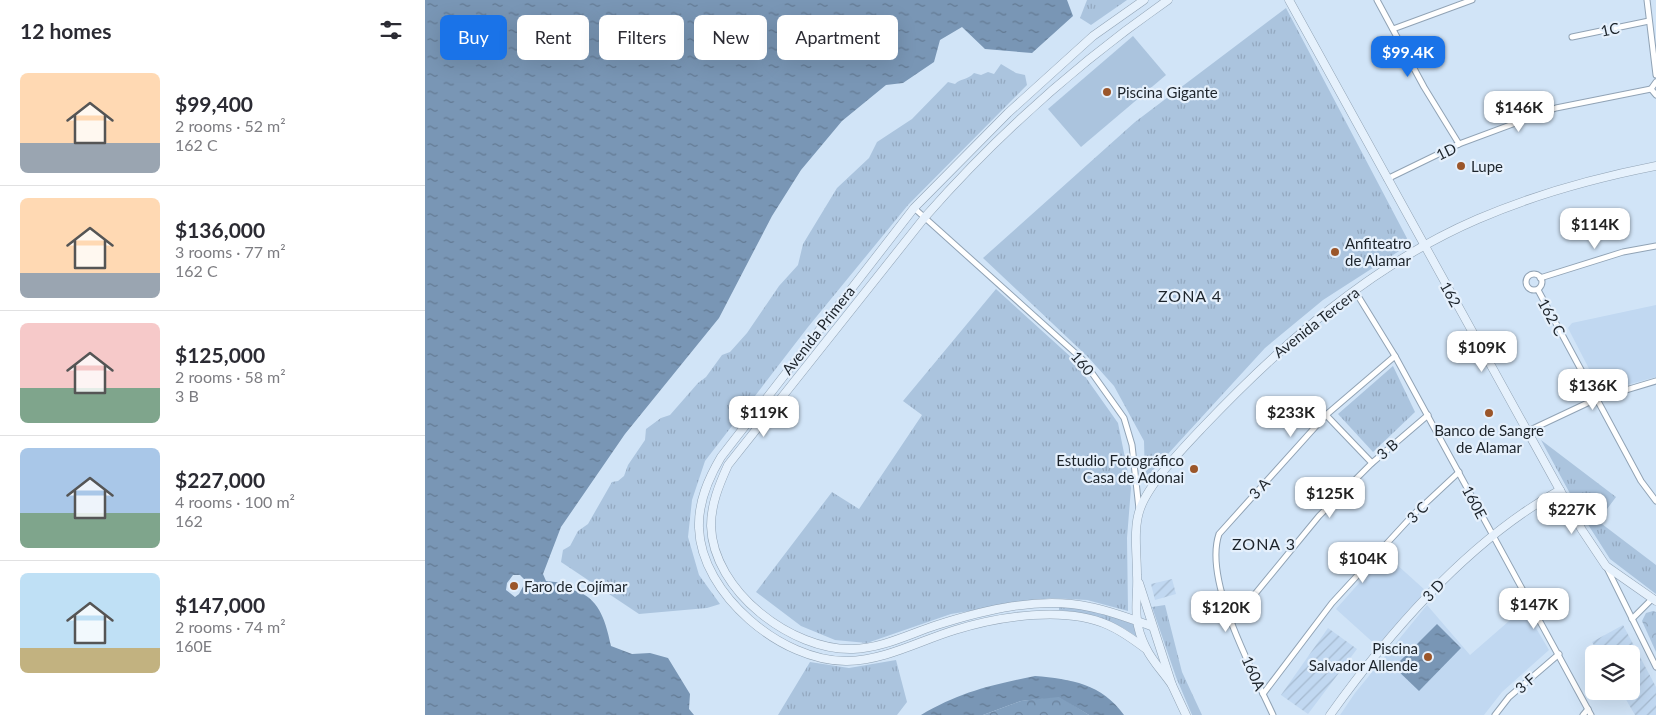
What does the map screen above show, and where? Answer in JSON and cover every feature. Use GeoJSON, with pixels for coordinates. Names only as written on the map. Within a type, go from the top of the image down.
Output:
{"type":"FeatureCollection","features":[{"type":"Feature","properties":{"kind":"street","name":"Avenida Primera"},"geometry":{"type":"LineString","coordinates":[[1144,0],[1093,36],[1022,100],[914,208],[815,333],[721,457],[704,491],[700,509],[699,529],[704,557],[718,586],[734,606],[767,633],[792,647],[819,657],[846,661],[877,658],[955,630],[997,620],[1061,614],[1107,625],[1146,649]]}},
{"type":"Feature","properties":{"kind":"street","name":"Avenida Primera"},"geometry":{"type":"LineString","coordinates":[[1151,626],[1089,606],[1053,603],[1016,607],[952,621],[886,644],[853,649],[813,643],[780,626],[743,597],[721,565],[711,527],[713,502],[718,486],[731,462],[825,340],[925,216],[946,193],[1053,89],[1112,40],[1168,0]]}},
{"type":"Feature","properties":{"kind":"street","name":"162"},"geometry":{"type":"LineString","coordinates":[[1289,0],[1560,490],[1606,566],[1656,667]]}},
{"type":"Feature","properties":{"kind":"street"},"geometry":{"type":"LineString","coordinates":[[1377,0],[1424,87],[1459,144]]}},
{"type":"Feature","properties":{"kind":"street"},"geometry":{"type":"LineString","coordinates":[[1393,29],[1472,0]]}},
{"type":"Feature","properties":{"kind":"street"},"geometry":{"type":"LineString","coordinates":[[1647,0],[1656,75]]}},
{"type":"Feature","properties":{"kind":"street","name":"1C"},"geometry":{"type":"LineString","coordinates":[[1572,37],[1649,21]]}},
{"type":"Feature","properties":{"kind":"street"},"geometry":{"type":"LineString","coordinates":[[1656,82],[1651,89],[1656,94]]}},
{"type":"Feature","properties":{"kind":"street","name":"1D"},"geometry":{"type":"LineString","coordinates":[[1387,179],[1459,144],[1556,108],[1651,89]]}},
{"type":"Feature","properties":{"kind":"street","name":"Avenida Tercera"},"geometry":{"type":"LineString","coordinates":[[1139,509],[1166,469],[1248,380],[1285,345],[1355,291],[1424,246],[1477,220],[1540,194],[1605,176],[1656,166]]}},
{"type":"Feature","properties":{"kind":"street","name":"160"},"geometry":{"type":"LineString","coordinates":[[914,208],[1082,359],[1118,408],[1132,446],[1139,509],[1136,544],[1137,621],[1146,649],[1172,685]]}},
{"type":"Feature","properties":{"kind":"street"},"geometry":{"type":"LineString","coordinates":[[1541,278],[1541,286],[1538,290],[1529,289],[1526,281],[1531,275],[1541,278],[1623,252],[1656,246]]}},
{"type":"Feature","properties":{"kind":"street","name":"162 C"},"geometry":{"type":"LineString","coordinates":[[1538,290],[1641,481],[1656,501]]}},
{"type":"Feature","properties":{"kind":"street","name":"160E"},"geometry":{"type":"LineString","coordinates":[[1355,291],[1428,415],[1591,715]]}},
{"type":"Feature","properties":{"kind":"street"},"geometry":{"type":"LineString","coordinates":[[815,333],[825,340]]}},
{"type":"Feature","properties":{"kind":"street","name":"3 A"},"geometry":{"type":"LineString","coordinates":[[1216,543],[1219,534],[1227,522],[1326,415],[1395,356]]}},
{"type":"Feature","properties":{"kind":"street"},"geometry":{"type":"LineString","coordinates":[[1528,431],[1596,399],[1656,381]]}},
{"type":"Feature","properties":{"kind":"street"},"geometry":{"type":"LineString","coordinates":[[1326,415],[1372,462]]}},
{"type":"Feature","properties":{"kind":"street","name":"3 B"},"geometry":{"type":"LineString","coordinates":[[1232,622],[1319,516],[1372,462],[1428,415]]}},
{"type":"Feature","properties":{"kind":"street"},"geometry":{"type":"LineString","coordinates":[[721,457],[731,462]]}},
{"type":"Feature","properties":{"kind":"street","name":"3 C"},"geometry":{"type":"LineString","coordinates":[[1263,694],[1332,603],[1413,515],[1459,472]]}},
{"type":"Feature","properties":{"kind":"street","name":"3 D"},"geometry":{"type":"LineString","coordinates":[[1330,715],[1419,605],[1445,577],[1510,521],[1560,490]]}},
{"type":"Feature","properties":{"kind":"street","name":"160A"},"geometry":{"type":"LineString","coordinates":[[1216,543],[1215,560],[1220,590],[1273,715]]}},
{"type":"Feature","properties":{"kind":"street"},"geometry":{"type":"LineString","coordinates":[[1606,566],[1654,599],[1631,619]]}},
{"type":"Feature","properties":{"kind":"street","name":"160"},"geometry":{"type":"LineString","coordinates":[[1137,576],[1151,626],[1172,685],[1186,715]]}},
{"type":"Feature","properties":{"kind":"street"},"geometry":{"type":"LineString","coordinates":[[734,606],[743,597]]}},
{"type":"Feature","properties":{"kind":"street"},"geometry":{"type":"LineString","coordinates":[[1146,649],[1151,646],[1156,637]]}},
{"type":"Feature","properties":{"kind":"street","name":"3 F"},"geometry":{"type":"LineString","coordinates":[[1495,715],[1509,697],[1559,654]]}},
{"type":"Feature","properties":{"kind":"street"},"geometry":{"type":"LineString","coordinates":[[1583,715],[1588,709]]}},
{"type":"Feature","properties":{"kind":"shaded area"},"geometry":{"type":"Polygon","coordinates":[[[1656,305],[1656,377],[1601,392],[1568,328],[1572,323],[1656,305]]]}},
{"type":"Feature","properties":{"kind":"shaded area"},"geometry":{"type":"Polygon","coordinates":[[[1385,554],[1426,591],[1377,646],[1336,609],[1385,554]]]}},
{"type":"Feature","properties":{"kind":"shaded area"},"geometry":{"type":"Polygon","coordinates":[[[1172,579],[1176,594],[1155,600],[1151,584],[1172,579]]]}},
{"type":"Feature","properties":{"kind":"shaded area"},"geometry":{"type":"Polygon","coordinates":[[[1427,605],[1470,655],[1524,608],[1549,650],[1502,692],[1484,715],[1340,715],[1355,693],[1427,605]]]}},
{"type":"Feature","properties":{"kind":"shaded area"},"geometry":{"type":"Polygon","coordinates":[[[1623,625],[1634,645],[1594,645],[1592,642],[1623,625]]]}},
{"type":"Feature","properties":{"kind":"shaded area"},"geometry":{"type":"Polygon","coordinates":[[[1328,628],[1357,649],[1308,714],[1281,695],[1328,628]]]}},
{"type":"Feature","properties":{"kind":"shaded area"},"geometry":{"type":"Polygon","coordinates":[[[1640,657],[1656,687],[1656,715],[1635,715],[1626,700],[1640,700],[1640,657]]]}},
{"type":"Feature","properties":{"kind":"green space"},"geometry":{"type":"Polygon","coordinates":[[[1087,0],[1127,0],[1091,25],[1080,18],[1087,0]]]}},
{"type":"Feature","properties":{"kind":"green space"},"geometry":{"type":"Polygon","coordinates":[[[1286,8],[1410,244],[1323,300],[1265,348],[1145,479],[1144,441],[1114,386],[1088,357],[983,258],[1135,122],[1286,8]]]}},
{"type":"Feature","properties":{"kind":"green space","name":"Piscina Gigante"},"geometry":{"type":"Polygon","coordinates":[[[1133,36],[1166,75],[1081,147],[1048,109],[1133,36]]]}},
{"type":"Feature","properties":{"kind":"green space"},"geometry":{"type":"Polygon","coordinates":[[[1001,64],[1016,73],[1025,75],[1027,85],[908,205],[808,327],[705,461],[692,500],[688,537],[699,575],[720,604],[707,608],[639,614],[561,562],[563,550],[570,546],[578,531],[588,524],[612,482],[618,481],[624,476],[628,465],[645,440],[646,429],[661,418],[670,415],[698,383],[706,377],[722,355],[730,352],[747,333],[779,286],[798,265],[803,244],[837,188],[869,158],[877,142],[912,119],[948,82],[955,84],[974,73],[981,75],[988,72],[994,74],[1001,64]]]}},
{"type":"Feature","properties":{"kind":"green space"},"geometry":{"type":"Polygon","coordinates":[[[996,289],[1072,358],[1118,423],[1131,488],[1127,538],[1128,611],[1087,600],[1050,598],[951,614],[867,643],[835,640],[801,626],[756,592],[832,492],[859,509],[922,415],[903,401],[996,289]]]}},
{"type":"Feature","properties":{"kind":"green space"},"geometry":{"type":"Polygon","coordinates":[[[1393,366],[1415,412],[1373,452],[1338,414],[1393,366]]]}},
{"type":"Feature","properties":{"kind":"green space"},"geometry":{"type":"Polygon","coordinates":[[[1541,440],[1616,497],[1598,521],[1656,565],[1656,594],[1610,559],[1580,512],[1541,440]]]}},
{"type":"Feature","properties":{"kind":"green space"},"geometry":{"type":"Polygon","coordinates":[[[1165,605],[1182,672],[1202,715],[1192,715],[1176,677],[1152,607],[1165,605]]]}},
{"type":"Feature","properties":{"kind":"green space"},"geometry":{"type":"Polygon","coordinates":[[[1059,606],[1096,611],[1133,624],[1140,639],[1111,622],[1092,615],[1059,610],[1059,606]]]}},
{"type":"Feature","properties":{"kind":"green space"},"geometry":{"type":"Polygon","coordinates":[[[1656,612],[1656,652],[1642,621],[1646,613],[1656,612]]]}},
{"type":"Feature","properties":{"kind":"green space"},"geometry":{"type":"Polygon","coordinates":[[[896,660],[907,702],[897,715],[778,715],[810,662],[849,668],[896,660]]]}},
{"type":"Feature","properties":{"kind":"green space"},"geometry":{"type":"Polygon","coordinates":[[[1059,696],[1089,715],[983,715],[1021,701],[1059,696]]]}},
{"type":"Feature","properties":{"kind":"water"},"geometry":{"type":"Polygon","coordinates":[[[425,0],[1067,0],[1073,16],[1032,53],[985,49],[962,27],[940,40],[934,62],[903,83],[886,85],[842,121],[801,170],[772,216],[719,318],[625,434],[561,527],[543,574],[546,581],[564,583],[572,590],[580,592],[589,598],[595,604],[603,617],[611,646],[632,654],[650,653],[668,658],[690,694],[689,709],[694,715],[425,715],[425,0]],[[513,575],[507,583],[506,590],[515,597],[519,594],[526,581],[520,575],[513,575]]]}},
{"type":"Feature","properties":{"kind":"water","name":"Piscina Salvador Allende"},"geometry":{"type":"Polygon","coordinates":[[[1437,624],[1461,648],[1419,691],[1394,667],[1437,624]]]}},
{"type":"Feature","properties":{"kind":"water"},"geometry":{"type":"Polygon","coordinates":[[[1035,676],[1073,681],[1085,685],[1106,696],[1124,715],[1089,715],[1059,697],[1021,701],[983,715],[921,715],[949,700],[976,690],[1035,676]]]}},
{"type":"Feature","properties":{"kind":"place","name":"Piscina Gigante"},"geometry":{"type":"Point","coordinates":[1107,92]}},
{"type":"Feature","properties":{"kind":"place","name":"Lupe"},"geometry":{"type":"Point","coordinates":[1461,166]}},
{"type":"Feature","properties":{"kind":"place","name":"Anfiteatro de Alamar"},"geometry":{"type":"Point","coordinates":[1335,252]}},
{"type":"Feature","properties":{"kind":"place","name":"Banco de Sangre de Alamar"},"geometry":{"type":"Point","coordinates":[1489,413]}},
{"type":"Feature","properties":{"kind":"place","name":"Estudio Fotográfico Casa de Adonai"},"geometry":{"type":"Point","coordinates":[1194,469]}},
{"type":"Feature","properties":{"kind":"place","name":"Faro de Cojímar"},"geometry":{"type":"Point","coordinates":[514,586]}},
{"type":"Feature","properties":{"kind":"place","name":"Piscina Salvador Allende"},"geometry":{"type":"Point","coordinates":[1428,657]}},
{"type":"Feature","properties":{"kind":"district","name":"ZONA 4"},"geometry":{"type":"Point","coordinates":[1190,295]}},
{"type":"Feature","properties":{"kind":"district","name":"ZONA 3"},"geometry":{"type":"Point","coordinates":[1264,543]}}]}
